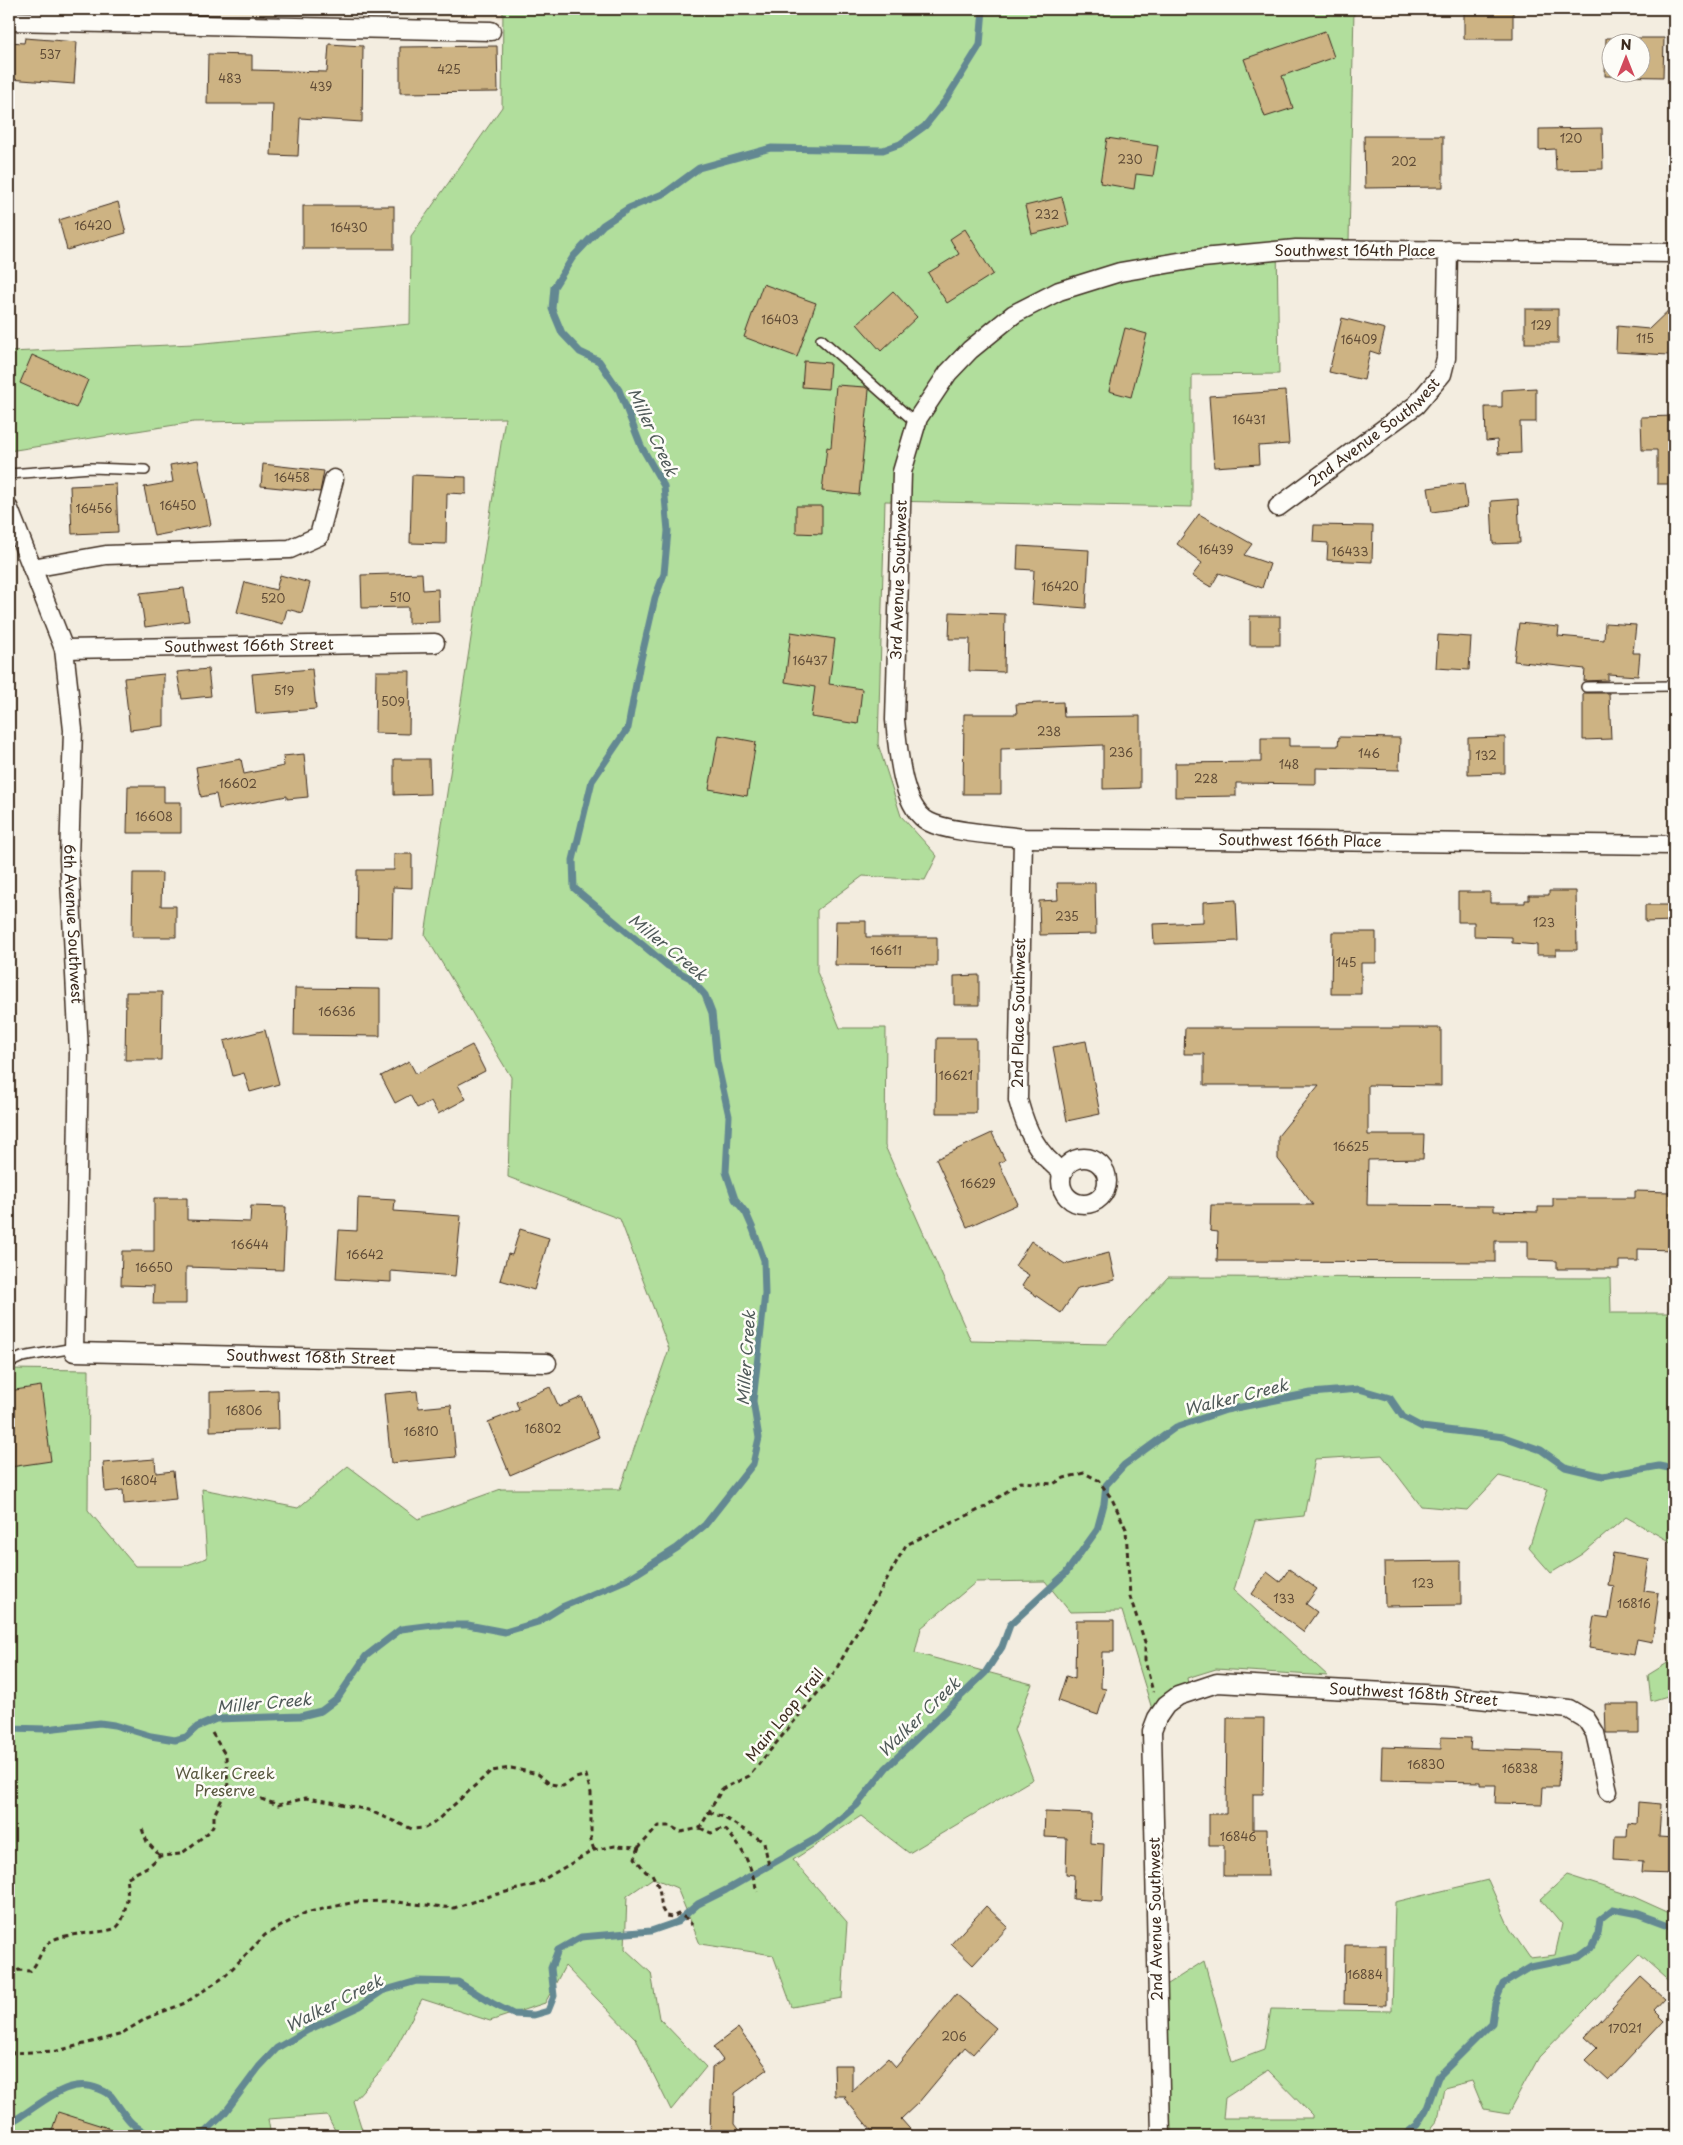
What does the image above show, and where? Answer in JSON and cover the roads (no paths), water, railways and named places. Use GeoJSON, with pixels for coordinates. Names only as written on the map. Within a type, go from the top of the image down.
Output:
{"type":"FeatureCollection","features":[{"type":"Feature","properties":{"kind":"street"},"geometry":{"type":"LineString","coordinates":[[9,20],[491,31]]}},
{"type":"Feature","properties":{"kind":"street","name":"Southwest 164th Place"},"geometry":{"type":"LineString","coordinates":[[970,350],[1014,314],[1059,291],[1120,272],[1202,258],[1296,249],[1674,253]]}},
{"type":"Feature","properties":{"kind":"street","name":"2nd Avenue Southwest"},"geometry":{"type":"LineString","coordinates":[[1278,507],[1416,405],[1442,374],[1446,358],[1448,250]]}},
{"type":"Feature","properties":{"kind":"street","name":"3rd Avenue Southwest"},"geometry":{"type":"LineString","coordinates":[[927,822],[914,808],[905,784],[898,754],[895,720],[902,472],[916,423],[930,397],[948,373],[970,350]]}},
{"type":"Feature","properties":{"kind":"street"},"geometry":{"type":"LineString","coordinates":[[32,568],[106,555],[290,549],[319,536],[334,479]]}},
{"type":"Feature","properties":{"kind":"street","name":"6th Avenue Southwest"},"geometry":{"type":"LineString","coordinates":[[9,509],[64,649],[73,730],[69,859],[79,1052],[74,1350]]}},
{"type":"Feature","properties":{"kind":"street","name":"Southwest 166th Street"},"geometry":{"type":"LineString","coordinates":[[64,649],[434,643]]}},
{"type":"Feature","properties":{"kind":"street","name":"Southwest 166th Place"},"geometry":{"type":"LineString","coordinates":[[927,822],[943,827],[1023,838],[1674,845]]}},
{"type":"Feature","properties":{"kind":"street","name":"2nd Place Southwest"},"geometry":{"type":"LineString","coordinates":[[1023,838],[1018,1100],[1024,1123],[1036,1146],[1051,1165],[1063,1172]]}},
{"type":"Feature","properties":{"kind":"street","name":"Southwest 168th Street"},"geometry":{"type":"LineString","coordinates":[[74,1350],[547,1363]]}},
{"type":"Feature","properties":{"kind":"street","name":"Southwest 168th Street"},"geometry":{"type":"LineString","coordinates":[[1163,1710],[1178,1696],[1217,1683],[1443,1695],[1569,1710],[1586,1719],[1594,1732],[1608,1791]]}},
{"type":"Feature","properties":{"kind":"street","name":"2nd Avenue Southwest"},"geometry":{"type":"LineString","coordinates":[[1161,2136],[1152,1731],[1163,1710]]}},
{"type":"Feature","properties":{"kind":"lane"},"geometry":{"type":"LineString","coordinates":[[821,339],[916,423]]}},
{"type":"Feature","properties":{"kind":"lane"},"geometry":{"type":"LineString","coordinates":[[9,474],[91,468],[145,470]]}},
{"type":"Feature","properties":{"kind":"lane"},"geometry":{"type":"LineString","coordinates":[[1586,687],[1674,686]]}},
{"type":"Feature","properties":{"kind":"lane"},"geometry":{"type":"LineString","coordinates":[[9,1362],[22,1358],[74,1350]]}},
{"type":"Feature","properties":{"kind":"waterway","name":"Miller Creek"},"geometry":{"type":"LineString","coordinates":[[9,1728],[46,1729],[100,1723],[175,1740],[186,1737],[197,1727],[216,1719],[301,1716],[321,1711],[337,1699],[366,1656],[401,1629],[433,1625],[468,1625],[505,1632],[538,1622],[562,1607],[628,1579],[677,1548],[705,1525],[753,1464],[759,1438],[753,1401],[765,1294],[764,1260],[746,1213],[735,1199],[726,1172],[729,1116],[717,1062],[712,1013],[705,995],[690,978],[668,966],[574,888],[573,860],[592,781],[628,728],[655,598],[664,574],[668,531],[664,486],[641,446],[619,390],[599,361],[580,352],[562,333],[552,309],[554,287],[573,257],[603,225],[629,208],[665,193],[699,168],[771,148],[883,150],[900,144],[925,126],[945,101],[980,45],[983,9]]}},
{"type":"Feature","properties":{"kind":"waterway","name":"Walker Creek"},"geometry":{"type":"LineString","coordinates":[[196,2136],[204,2133],[224,2114],[259,2067],[277,2048],[308,2030],[360,2006],[382,1991],[417,1981],[458,1982],[513,2014],[534,2015],[548,2011],[554,1996],[551,1968],[558,1950],[581,1937],[651,1931],[677,1922],[698,1904],[817,1838],[857,1805],[886,1768],[985,1673],[1002,1647],[1010,1625],[1066,1573],[1097,1530],[1104,1504],[1106,1485],[1124,1465],[1176,1427],[1226,1410],[1311,1393],[1359,1389],[1390,1398],[1403,1417],[1422,1427],[1504,1437],[1541,1450],[1565,1467],[1603,1476],[1659,1466],[1674,1469]]}},
{"type":"Feature","properties":{"kind":"waterway","name":"Walker Creek"},"geometry":{"type":"LineString","coordinates":[[1403,2136],[1417,2125],[1426,2110],[1438,2077],[1492,2023],[1495,2003],[1503,1984],[1531,1967],[1579,1957],[1591,1948],[1598,1934],[1600,1919],[1613,1909],[1639,1914],[1674,1927]]}},
{"type":"Feature","properties":{"kind":"waterway","name":"Walker Creek"},"geometry":{"type":"LineString","coordinates":[[9,2123],[63,2090],[75,2086],[87,2086],[109,2094],[133,2124],[153,2136]]}},
{"type":"Feature","properties":{"kind":"park label","name":"Walker Creek Preserve"},"geometry":{"type":"Point","coordinates":[225,1782]}}]}
